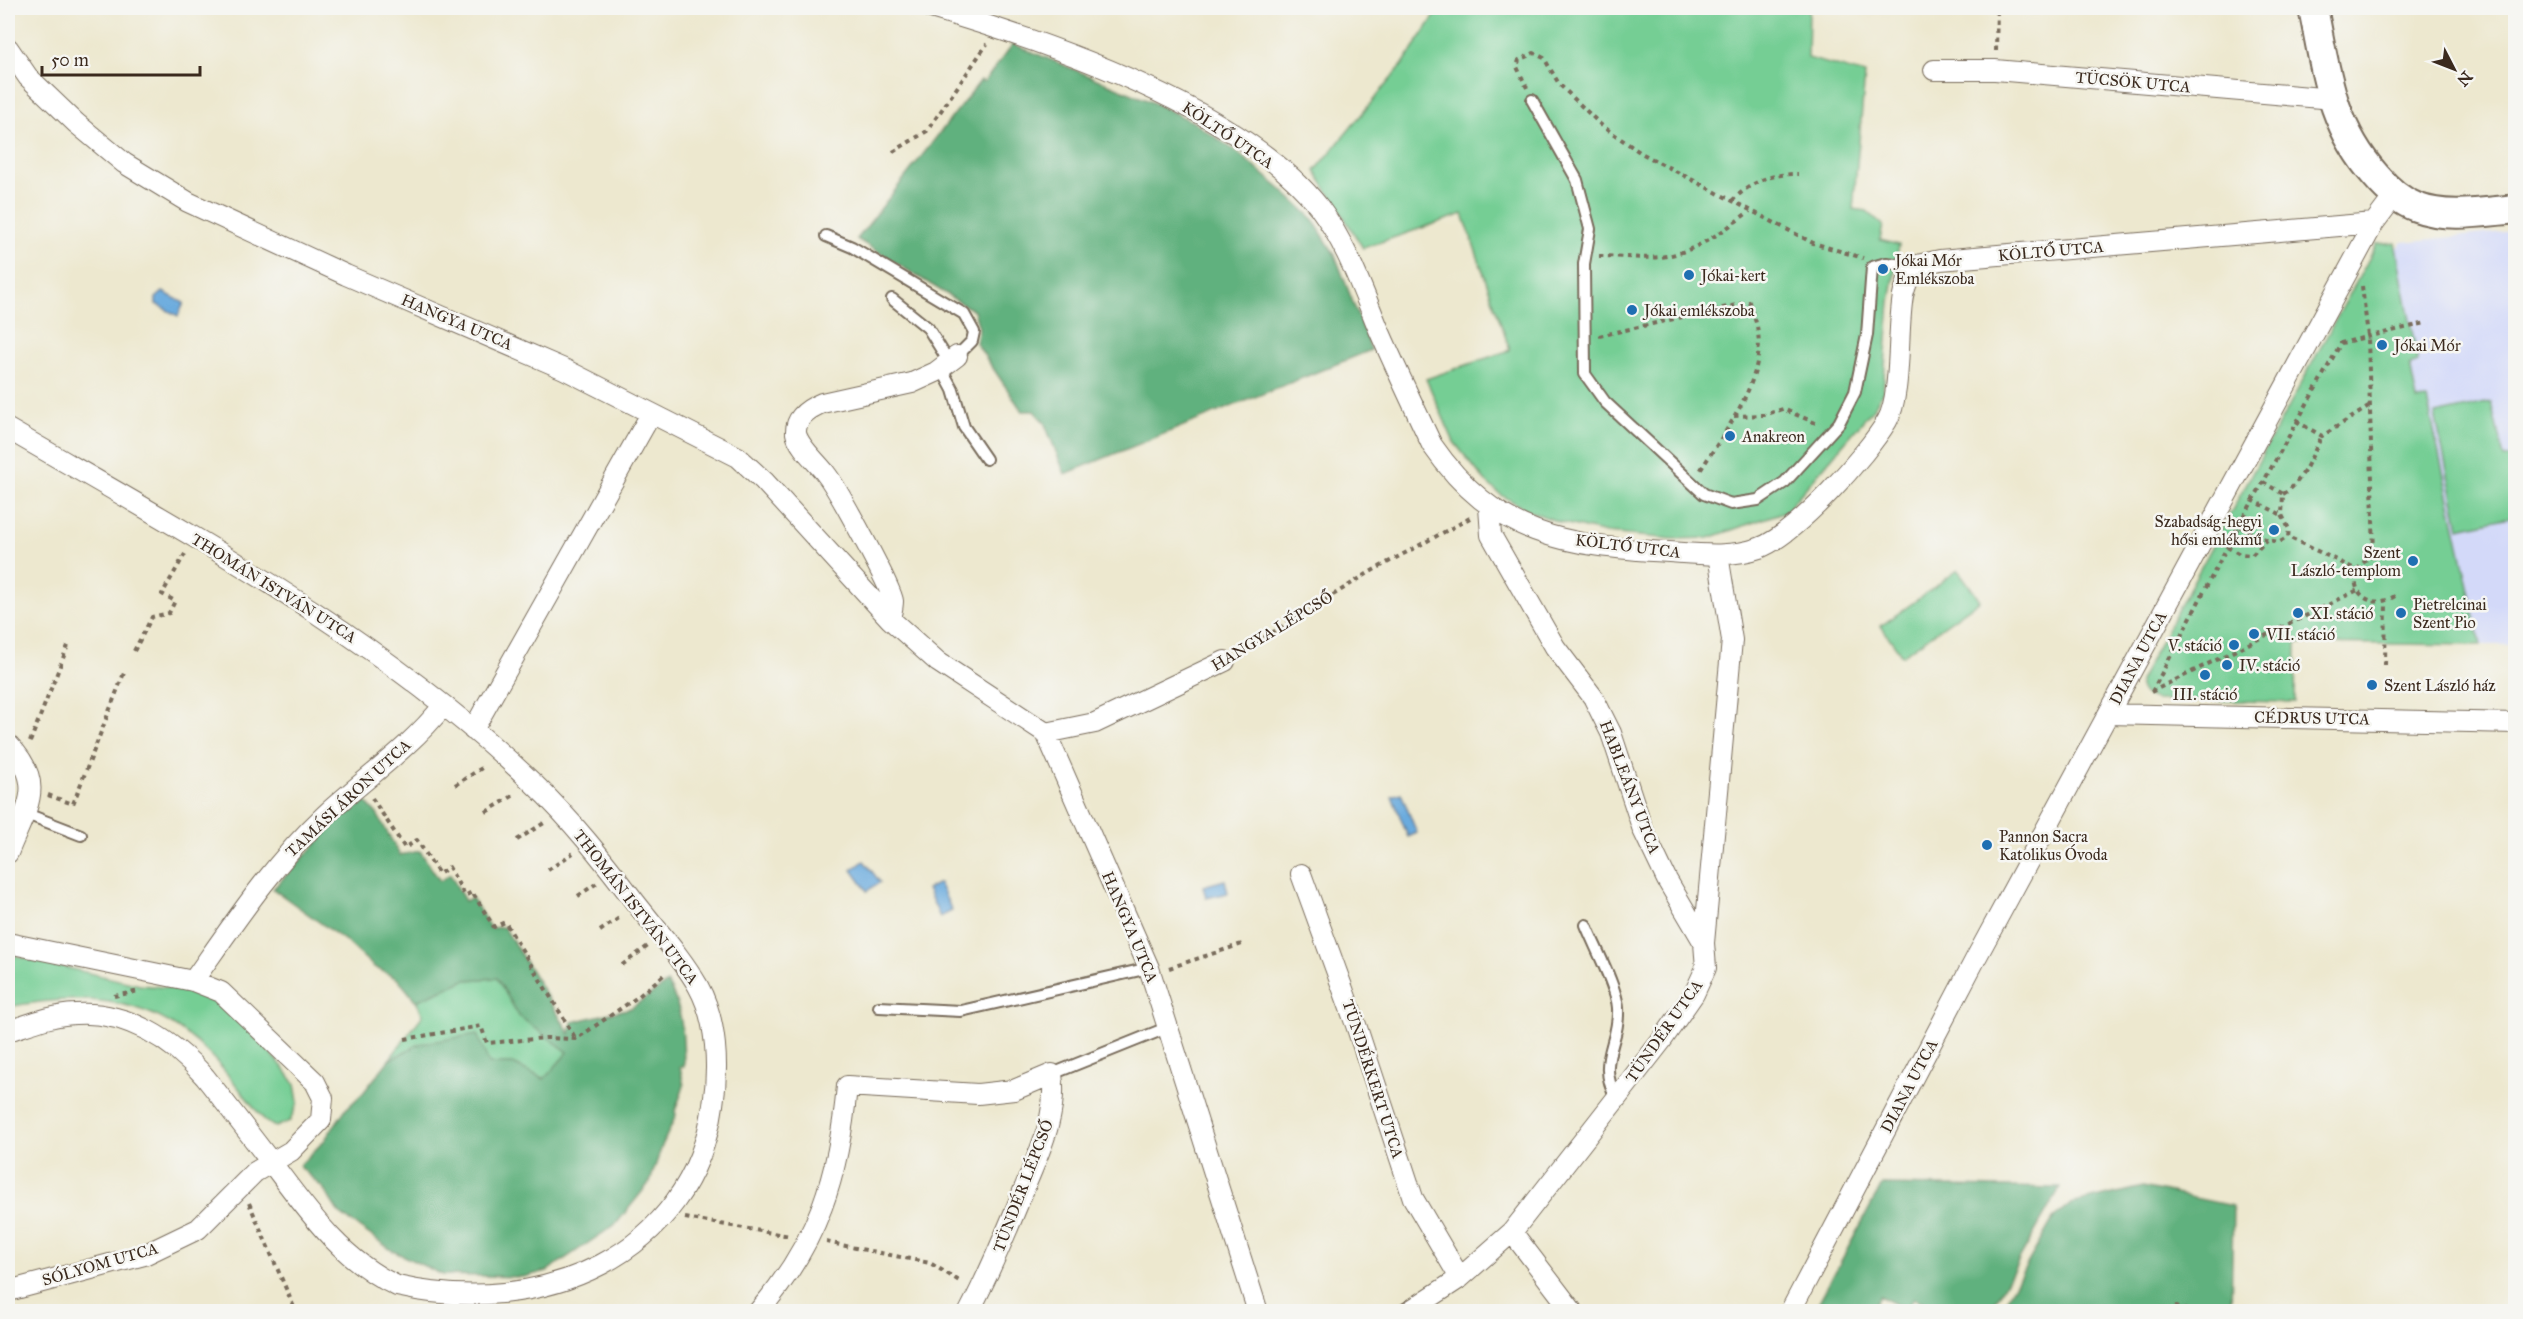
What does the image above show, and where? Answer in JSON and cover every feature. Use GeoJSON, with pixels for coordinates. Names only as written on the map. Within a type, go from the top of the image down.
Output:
{"type":"FeatureCollection","features":[{"type":"Feature","properties":{"kind":"street","name":"KÖLTŐ UTCA"},"geometry":{"type":"LineString","coordinates":[[931,8],[997,28],[1109,71],[1184,104],[1241,139],[1287,175],[1319,208],[1345,250],[1432,446],[1450,472],[1489,507],[1543,535],[1594,545],[1718,555],[1759,548],[1788,531],[1819,504],[1886,423],[1892,412],[1903,296],[1913,266],[1940,260],[2374,223]]}},
{"type":"Feature","properties":{"kind":"street"},"geometry":{"type":"LineString","coordinates":[[2313,8],[2332,99],[2343,130],[2353,148],[2395,195],[2416,207],[2439,212],[2464,214],[2516,208]]}},
{"type":"Feature","properties":{"kind":"street","name":"HANGYA UTCA"},"geometry":{"type":"LineString","coordinates":[[8,48],[28,76],[76,123],[124,163],[188,202],[346,275],[564,369],[738,457],[764,481],[890,620],[938,662],[1046,733],[1150,971],[1258,1311]]}},
{"type":"Feature","properties":{"kind":"street","name":"TÜCSÖK UTCA"},"geometry":{"type":"LineString","coordinates":[[1934,70],[1995,70],[2332,99]]}},
{"type":"Feature","properties":{"kind":"street","name":"DIANA UTCA"},"geometry":{"type":"LineString","coordinates":[[1790,1311],[2108,714],[2358,252],[2374,223],[2395,195]]}},
{"type":"Feature","properties":{"kind":"street"},"geometry":{"type":"LineString","coordinates":[[890,620],[893,600],[882,574],[829,477],[800,442],[796,432],[800,419],[808,410],[822,403],[912,382],[949,362]]}},
{"type":"Feature","properties":{"kind":"street"},"geometry":{"type":"LineString","coordinates":[[473,730],[651,414]]}},
{"type":"Feature","properties":{"kind":"street","name":"THOMÁN ISTVÁN UTCA"},"geometry":{"type":"LineString","coordinates":[[8,429],[194,538],[329,621],[443,706],[533,783],[588,843],[699,987],[711,1019],[716,1086],[711,1120],[701,1156],[687,1186],[669,1215],[622,1265],[598,1281],[550,1301],[521,1308],[465,1308],[402,1289],[355,1260],[331,1238],[188,1057],[157,1036],[105,1015],[76,1014],[54,1017],[8,1031]]}},
{"type":"Feature","properties":{"kind":"street","name":"HABLEÁNY UTCA"},"geometry":{"type":"LineString","coordinates":[[1489,507],[1491,534],[1555,647],[1593,697],[1611,733],[1644,830],[1667,880],[1704,943]]}},
{"type":"Feature","properties":{"kind":"street","name":"TÜNDÉR UTCA"},"geometry":{"type":"LineString","coordinates":[[1408,1311],[1460,1278],[1512,1232],[1617,1098],[1694,994],[1706,968],[1704,943],[1732,640],[1718,555]]}},
{"type":"Feature","properties":{"kind":"street","name":"HANGYA LÉPCSŐ"},"geometry":{"type":"LineString","coordinates":[[1046,733],[1095,723],[1225,661]]}},
{"type":"Feature","properties":{"kind":"street","name":"TAMÁSI ÁRON UTCA"},"geometry":{"type":"LineString","coordinates":[[193,981],[252,897],[285,857],[324,816],[428,725],[443,706]]}},
{"type":"Feature","properties":{"kind":"street","name":"CÉDRUS UTCA"},"geometry":{"type":"LineString","coordinates":[[2108,714],[2516,723]]}},
{"type":"Feature","properties":{"kind":"street"},"geometry":{"type":"LineString","coordinates":[[8,744],[23,760],[30,774],[32,789],[8,853]]}},
{"type":"Feature","properties":{"kind":"street","name":"TÜNDÉRKERT UTCA"},"geometry":{"type":"LineString","coordinates":[[1301,874],[1356,1025],[1413,1198],[1460,1278]]}},
{"type":"Feature","properties":{"kind":"street"},"geometry":{"type":"LineString","coordinates":[[8,943],[193,981],[222,992],[315,1082],[323,1098],[321,1120],[291,1151],[271,1162]]}},
{"type":"Feature","properties":{"kind":"street"},"geometry":{"type":"LineString","coordinates":[[758,1311],[779,1287],[809,1239],[821,1212],[843,1137],[848,1086],[978,1094],[1014,1090],[1052,1074]]}},
{"type":"Feature","properties":{"kind":"street","name":"TÜNDÉR LÉPCSŐ"},"geometry":{"type":"LineString","coordinates":[[974,1303],[986,1281],[1048,1130],[1054,1092],[1052,1074]]}},
{"type":"Feature","properties":{"kind":"street","name":"SÓLYOM UTCA"},"geometry":{"type":"LineString","coordinates":[[8,1291],[144,1255],[179,1240],[198,1229],[255,1172],[271,1162]]}},
{"type":"Feature","properties":{"kind":"street"},"geometry":{"type":"LineString","coordinates":[[1512,1232],[1573,1311]]}},
{"type":"Feature","properties":{"kind":"lane"},"geometry":{"type":"LineString","coordinates":[[1532,100],[1577,180],[1590,229],[1585,256],[1583,339],[1585,374],[1605,402],[1704,494],[1731,504],[1758,500],[1785,482],[1832,433],[1856,392],[1868,335],[1872,267],[1886,263],[1913,266]]}},
{"type":"Feature","properties":{"kind":"lane"},"geometry":{"type":"LineString","coordinates":[[826,236],[852,247],[964,314],[974,332],[972,341],[949,362]]}},
{"type":"Feature","properties":{"kind":"lane"},"geometry":{"type":"LineString","coordinates":[[892,299],[928,328],[949,362],[953,390],[964,427],[986,459]]}},
{"type":"Feature","properties":{"kind":"lane"},"geometry":{"type":"LineString","coordinates":[[24,813],[81,835]]}},
{"type":"Feature","properties":{"kind":"lane"},"geometry":{"type":"LineString","coordinates":[[1586,925],[1618,1007],[1606,1067],[1609,1084],[1617,1098]]}},
{"type":"Feature","properties":{"kind":"lane"},"geometry":{"type":"LineString","coordinates":[[879,1008],[961,1011],[1150,971]]}},
{"type":"Feature","properties":{"kind":"lane"},"geometry":{"type":"LineString","coordinates":[[1052,1074],[1168,1027]]}},
{"type":"Feature","properties":{"kind":"path"},"geometry":{"type":"LineString","coordinates":[[1996,55],[1997,8]]}},
{"type":"Feature","properties":{"kind":"path"},"geometry":{"type":"LineString","coordinates":[[893,152],[927,131],[997,28]]}},
{"type":"Feature","properties":{"kind":"path"},"geometry":{"type":"LineString","coordinates":[[1532,100],[1517,68],[1519,60],[1533,53],[1544,58],[1559,84],[1601,125],[1641,153],[1813,243],[1863,258],[1872,267]]}},
{"type":"Feature","properties":{"kind":"path"},"geometry":{"type":"LineString","coordinates":[[1732,201],[1748,186],[1759,180],[1779,174],[1798,174]]}},
{"type":"Feature","properties":{"kind":"path"},"geometry":{"type":"LineString","coordinates":[[1585,256],[1659,257],[1683,252],[1704,243],[1750,211]]}},
{"type":"Feature","properties":{"kind":"path"},"geometry":{"type":"LineString","coordinates":[[2358,252],[2368,336],[2374,556],[2364,560],[2357,570],[2355,580],[2358,590],[2365,599],[2375,603],[2386,602],[2395,596]]}},
{"type":"Feature","properties":{"kind":"path"},"geometry":{"type":"LineString","coordinates":[[1583,339],[1749,302],[1758,334],[1757,363],[1734,416],[1692,484]]}},
{"type":"Feature","properties":{"kind":"path"},"geometry":{"type":"LineString","coordinates":[[2358,590],[2152,692],[2252,500],[2340,343],[2426,323]]}},
{"type":"Feature","properties":{"kind":"path"},"geometry":{"type":"LineString","coordinates":[[2283,494],[2290,491],[2302,474],[2322,436],[2370,405]]}},
{"type":"Feature","properties":{"kind":"path"},"geometry":{"type":"LineString","coordinates":[[1734,416],[1764,415],[1783,410],[1811,420],[1832,433]]}},
{"type":"Feature","properties":{"kind":"path"},"geometry":{"type":"LineString","coordinates":[[2296,422],[2322,436]]}},
{"type":"Feature","properties":{"kind":"path"},"geometry":{"type":"LineString","coordinates":[[2263,482],[2283,494]]}},
{"type":"Feature","properties":{"kind":"path"},"geometry":{"type":"LineString","coordinates":[[2283,494],[2282,515],[2289,529],[2289,537]]}},
{"type":"Feature","properties":{"kind":"path"},"geometry":{"type":"LineString","coordinates":[[2252,500],[2282,515]]}},
{"type":"Feature","properties":{"kind":"path","name":"HANGYA LÉPCSŐ"},"geometry":{"type":"LineString","coordinates":[[1225,661],[1370,572],[1489,507]]}},
{"type":"Feature","properties":{"kind":"path"},"geometry":{"type":"LineString","coordinates":[[2239,526],[2267,540],[2280,542],[2289,537]]}},
{"type":"Feature","properties":{"kind":"path"},"geometry":{"type":"LineString","coordinates":[[2289,537],[2357,570]]}},
{"type":"Feature","properties":{"kind":"path"},"geometry":{"type":"LineString","coordinates":[[134,651],[152,617],[169,613],[176,601],[162,594],[194,538]]}},
{"type":"Feature","properties":{"kind":"path"},"geometry":{"type":"LineString","coordinates":[[2227,547],[2240,554],[2252,555],[2267,540]]}},
{"type":"Feature","properties":{"kind":"path"},"geometry":{"type":"LineString","coordinates":[[2385,665],[2386,602]]}},
{"type":"Feature","properties":{"kind":"path"},"geometry":{"type":"LineString","coordinates":[[23,760],[69,643]]}},
{"type":"Feature","properties":{"kind":"path"},"geometry":{"type":"LineString","coordinates":[[54,797],[73,804],[124,673]]}},
{"type":"Feature","properties":{"kind":"path"},"geometry":{"type":"LineString","coordinates":[[455,785],[502,755]]}},
{"type":"Feature","properties":{"kind":"path"},"geometry":{"type":"LineString","coordinates":[[486,812],[533,783]]}},
{"type":"Feature","properties":{"kind":"path"},"geometry":{"type":"LineString","coordinates":[[376,803],[405,848],[417,840],[439,874],[449,867],[465,896],[472,892],[494,927],[505,922],[576,1039]]}},
{"type":"Feature","properties":{"kind":"path"},"geometry":{"type":"LineString","coordinates":[[517,840],[562,812]]}},
{"type":"Feature","properties":{"kind":"path"},"geometry":{"type":"LineString","coordinates":[[548,870],[588,843]]}},
{"type":"Feature","properties":{"kind":"path"},"geometry":{"type":"LineString","coordinates":[[600,931],[638,905]]}},
{"type":"Feature","properties":{"kind":"path"},"geometry":{"type":"LineString","coordinates":[[622,965],[662,937]]}},
{"type":"Feature","properties":{"kind":"path"},"geometry":{"type":"LineString","coordinates":[[1150,971],[1242,945]]}},
{"type":"Feature","properties":{"kind":"path"},"geometry":{"type":"LineString","coordinates":[[405,1039],[481,1026],[487,1043],[546,1038],[576,1039],[639,996],[680,961]]}},
{"type":"Feature","properties":{"kind":"path"},"geometry":{"type":"LineString","coordinates":[[105,1015],[108,997],[161,987],[164,976]]}},
{"type":"Feature","properties":{"kind":"path"},"geometry":{"type":"LineString","coordinates":[[242,1186],[296,1311]]}},
{"type":"Feature","properties":{"kind":"path"},"geometry":{"type":"LineString","coordinates":[[669,1215],[930,1263],[974,1303]]}},
{"type":"Feature","properties":{"kind":"path"},"geometry":{"type":"LineString","coordinates":[[2171,1311],[2171,1307],[2177,1306],[2192,1311]]}},
{"type":"Feature","properties":{"kind":"shaded area"},"geometry":{"type":"Polygon","coordinates":[[[2515,231],[2515,645],[2481,645],[2427,399],[2418,401],[2410,364],[2418,362],[2396,249],[2402,242],[2515,231]]]}},
{"type":"Feature","properties":{"kind":"green space","name":"Jókai-kert"},"geometry":{"type":"Polygon","coordinates":[[[1440,8],[1809,8],[1808,58],[1865,74],[1853,209],[1867,211],[1883,225],[1880,240],[1899,245],[1890,302],[1883,391],[1873,409],[1786,511],[1709,538],[1673,539],[1606,533],[1559,522],[1529,511],[1501,495],[1485,481],[1454,442],[1426,379],[1510,350],[1463,214],[1363,248],[1315,171],[1403,64],[1440,8]]]}},
{"type":"Feature","properties":{"kind":"green space"},"geometry":{"type":"Polygon","coordinates":[[[1013,44],[1154,103],[1193,122],[1237,152],[1282,190],[1312,218],[1335,255],[1371,350],[1065,474],[1044,422],[1034,411],[1022,411],[976,343],[979,328],[974,311],[857,239],[981,80],[984,82],[1013,44]]]}},
{"type":"Feature","properties":{"kind":"green space"},"geometry":{"type":"Polygon","coordinates":[[[2395,242],[2418,362],[2410,365],[2417,400],[2427,399],[2481,645],[2296,643],[2295,702],[2157,700],[2146,696],[2142,692],[2139,681],[2377,244],[2395,242]]]}},
{"type":"Feature","properties":{"kind":"green space"},"geometry":{"type":"Polygon","coordinates":[[[2491,402],[2504,458],[2515,457],[2515,494],[2512,495],[2515,516],[2459,528],[2435,414],[2491,402]]]}},
{"type":"Feature","properties":{"kind":"green space"},"geometry":{"type":"Polygon","coordinates":[[[1958,570],[1980,600],[1902,656],[1881,626],[1958,570]]]}},
{"type":"Feature","properties":{"kind":"green space"},"geometry":{"type":"Polygon","coordinates":[[[366,802],[377,814],[400,855],[420,851],[440,881],[450,874],[465,901],[472,898],[490,928],[504,927],[570,1034],[572,1022],[631,1008],[667,983],[677,1003],[683,1034],[684,1066],[680,1067],[684,1086],[675,1111],[676,1115],[662,1146],[650,1182],[616,1224],[547,1271],[523,1277],[443,1275],[393,1251],[339,1213],[323,1188],[299,1166],[324,1141],[345,1110],[363,1093],[389,1060],[419,1044],[477,1034],[489,1064],[513,1064],[544,1079],[568,1052],[519,1016],[497,978],[465,980],[416,1001],[398,979],[374,967],[347,942],[273,889],[344,815],[366,802]]]}},
{"type":"Feature","properties":{"kind":"green space"},"geometry":{"type":"Polygon","coordinates":[[[8,954],[140,985],[196,990],[238,1017],[295,1084],[298,1102],[290,1121],[276,1127],[266,1122],[207,1052],[176,1027],[154,1015],[131,1007],[83,1000],[58,1000],[8,1007],[8,954]]]}},
{"type":"Feature","properties":{"kind":"green space"},"geometry":{"type":"Polygon","coordinates":[[[497,978],[519,1016],[568,1052],[545,1079],[513,1064],[489,1064],[477,1035],[389,1060],[423,1015],[416,1001],[465,980],[497,978]]]}},
{"type":"Feature","properties":{"kind":"green space"},"geometry":{"type":"Polygon","coordinates":[[[1882,1185],[2060,1188],[1990,1311],[1943,1311],[1914,1298],[1905,1309],[1880,1296],[1871,1311],[1814,1311],[1882,1185]]]}},
{"type":"Feature","properties":{"kind":"green space"},"geometry":{"type":"Polygon","coordinates":[[[2142,1187],[2233,1206],[2231,1311],[2000,1311],[2053,1219],[2071,1204],[2142,1187]]]}},
{"type":"Feature","properties":{"kind":"water"},"geometry":{"type":"Polygon","coordinates":[[[163,292],[184,303],[178,316],[156,304],[156,298],[163,292]]]}},
{"type":"Feature","properties":{"kind":"water"},"geometry":{"type":"Polygon","coordinates":[[[1401,793],[1417,833],[1408,837],[1392,796],[1401,793]]]}},
{"type":"Feature","properties":{"kind":"water"},"geometry":{"type":"Polygon","coordinates":[[[864,861],[880,882],[867,891],[852,870],[864,861]]]}},
{"type":"Feature","properties":{"kind":"water"},"geometry":{"type":"Polygon","coordinates":[[[1225,880],[1228,893],[1206,898],[1203,886],[1225,880]]]}},
{"type":"Feature","properties":{"kind":"water"},"geometry":{"type":"Polygon","coordinates":[[[939,883],[952,911],[940,917],[927,889],[939,883]]]}},
{"type":"Feature","properties":{"kind":"place","name":"Jókai Mór Emlékszoba"},"geometry":{"type":"Point","coordinates":[1883,269]}},
{"type":"Feature","properties":{"kind":"place","name":"Jókai-kert"},"geometry":{"type":"Point","coordinates":[1689,275]}},
{"type":"Feature","properties":{"kind":"place","name":"Jókai emlékszoba"},"geometry":{"type":"Point","coordinates":[1632,310]}},
{"type":"Feature","properties":{"kind":"place","name":"Jókai Mór"},"geometry":{"type":"Point","coordinates":[2382,345]}},
{"type":"Feature","properties":{"kind":"place","name":"Anakreon"},"geometry":{"type":"Point","coordinates":[1730,436]}},
{"type":"Feature","properties":{"kind":"place","name":"Szabadság-hegyi hősi emlékmű"},"geometry":{"type":"Point","coordinates":[2274,530]}},
{"type":"Feature","properties":{"kind":"place","name":"Szent László-templom"},"geometry":{"type":"Point","coordinates":[2413,561]}},
{"type":"Feature","properties":{"kind":"place","name":"XI. stáció"},"geometry":{"type":"Point","coordinates":[2298,613]}},
{"type":"Feature","properties":{"kind":"place","name":"Pietrelcinai Szent Pio"},"geometry":{"type":"Point","coordinates":[2401,613]}},
{"type":"Feature","properties":{"kind":"place","name":"VII. stáció"},"geometry":{"type":"Point","coordinates":[2254,634]}},
{"type":"Feature","properties":{"kind":"place","name":"V. stáció"},"geometry":{"type":"Point","coordinates":[2234,645]}},
{"type":"Feature","properties":{"kind":"place","name":"IV. stáció"},"geometry":{"type":"Point","coordinates":[2227,665]}},
{"type":"Feature","properties":{"kind":"place","name":"III. stáció"},"geometry":{"type":"Point","coordinates":[2205,675]}},
{"type":"Feature","properties":{"kind":"place","name":"Szent László ház"},"geometry":{"type":"Point","coordinates":[2372,685]}},
{"type":"Feature","properties":{"kind":"place","name":"Pannon Sacra Katolikus Óvoda"},"geometry":{"type":"Point","coordinates":[1987,845]}}]}
